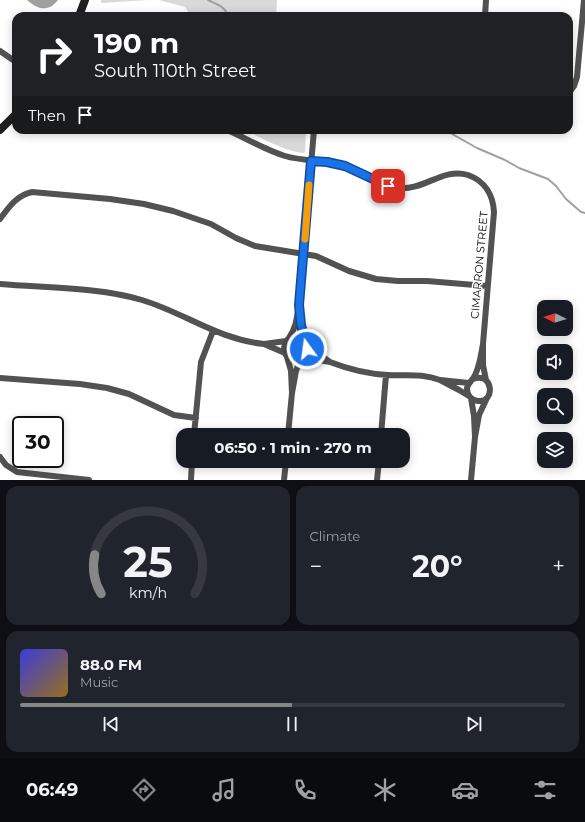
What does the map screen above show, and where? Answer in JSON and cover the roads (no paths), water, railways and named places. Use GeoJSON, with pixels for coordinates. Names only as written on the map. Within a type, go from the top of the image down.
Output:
{"type":"FeatureCollection","features":[{"type":"Feature","properties":{"kind":"street"},"geometry":{"type":"LineString","coordinates":[[80,12],[85,0]]}},
{"type":"Feature","properties":{"kind":"street"},"geometry":{"type":"LineString","coordinates":[[485,12],[486,0]]}},
{"type":"Feature","properties":{"kind":"street"},"geometry":{"type":"LineString","coordinates":[[573,87],[577,76],[584,0]]}},
{"type":"Feature","properties":{"kind":"street"},"geometry":{"type":"LineString","coordinates":[[0,50],[12,59]]}},
{"type":"Feature","properties":{"kind":"street"},"geometry":{"type":"LineString","coordinates":[[0,130],[12,118]]}},
{"type":"Feature","properties":{"kind":"street"},"geometry":{"type":"LineString","coordinates":[[235,134],[277,154],[311,161]]}},
{"type":"Feature","properties":{"kind":"street"},"geometry":{"type":"LineString","coordinates":[[292,393],[291,371],[284,346],[296,325],[299,305],[314,134]]}},
{"type":"Feature","properties":{"kind":"street","name":"CIMARRON STREET"},"geometry":{"type":"LineString","coordinates":[[311,161],[327,162],[345,166],[383,184],[398,188],[413,188],[446,175],[456,173],[468,175],[477,179],[486,188],[490,194],[494,206],[482,344],[478,368],[471,381]]}},
{"type":"Feature","properties":{"kind":"street"},"geometry":{"type":"LineString","coordinates":[[0,219],[18,199],[26,193],[32,192],[110,199],[173,210],[211,224],[236,238],[256,246],[322,258],[356,274],[380,280],[427,281],[487,286]]}},
{"type":"Feature","properties":{"kind":"street"},"geometry":{"type":"LineString","coordinates":[[0,284],[95,291],[126,296],[160,306],[213,331],[234,339],[264,344],[294,360],[302,358],[330,362],[358,371],[386,375],[422,375],[440,380],[479,401],[486,399]]}},
{"type":"Feature","properties":{"kind":"street"},"geometry":{"type":"LineString","coordinates":[[289,428],[296,371],[306,352],[299,305]]}},
{"type":"Feature","properties":{"kind":"street"},"geometry":{"type":"LineString","coordinates":[[195,428],[201,362],[213,331]]}},
{"type":"Feature","properties":{"kind":"street"},"geometry":{"type":"LineString","coordinates":[[264,344],[297,337],[302,339],[306,345],[330,362]]}},
{"type":"Feature","properties":{"kind":"street","name":"CIMARRON STREET"},"geometry":{"type":"LineString","coordinates":[[482,344],[483,365],[486,380]]}},
{"type":"Feature","properties":{"kind":"street"},"geometry":{"type":"LineString","coordinates":[[382,428],[386,375]]}},
{"type":"Feature","properties":{"kind":"street"},"geometry":{"type":"LineString","coordinates":[[0,378],[88,385],[115,389],[129,394],[170,414],[196,418]]}},
{"type":"Feature","properties":{"kind":"street"},"geometry":{"type":"LineString","coordinates":[[440,380],[471,381],[480,378],[486,380],[490,385],[491,390],[479,415],[475,437],[471,480]]}},
{"type":"Feature","properties":{"kind":"street"},"geometry":{"type":"LineString","coordinates":[[471,381],[467,387],[474,416],[475,437]]}},
{"type":"Feature","properties":{"kind":"street"},"geometry":{"type":"LineString","coordinates":[[0,457],[6,465],[17,472],[89,480]]}},
{"type":"Feature","properties":{"kind":"street"},"geometry":{"type":"LineString","coordinates":[[191,480],[192,468]]}},
{"type":"Feature","properties":{"kind":"street"},"geometry":{"type":"LineString","coordinates":[[284,480],[285,468]]}},
{"type":"Feature","properties":{"kind":"street"},"geometry":{"type":"LineString","coordinates":[[378,480],[379,468]]}},
{"type":"Feature","properties":{"kind":"waterway"},"geometry":{"type":"LineString","coordinates":[[208,0],[217,4],[226,12]]}},
{"type":"Feature","properties":{"kind":"waterway"},"geometry":{"type":"LineString","coordinates":[[452,134],[477,148],[505,160],[519,168],[548,179],[556,186],[566,199],[581,212],[585,213]]}}]}
